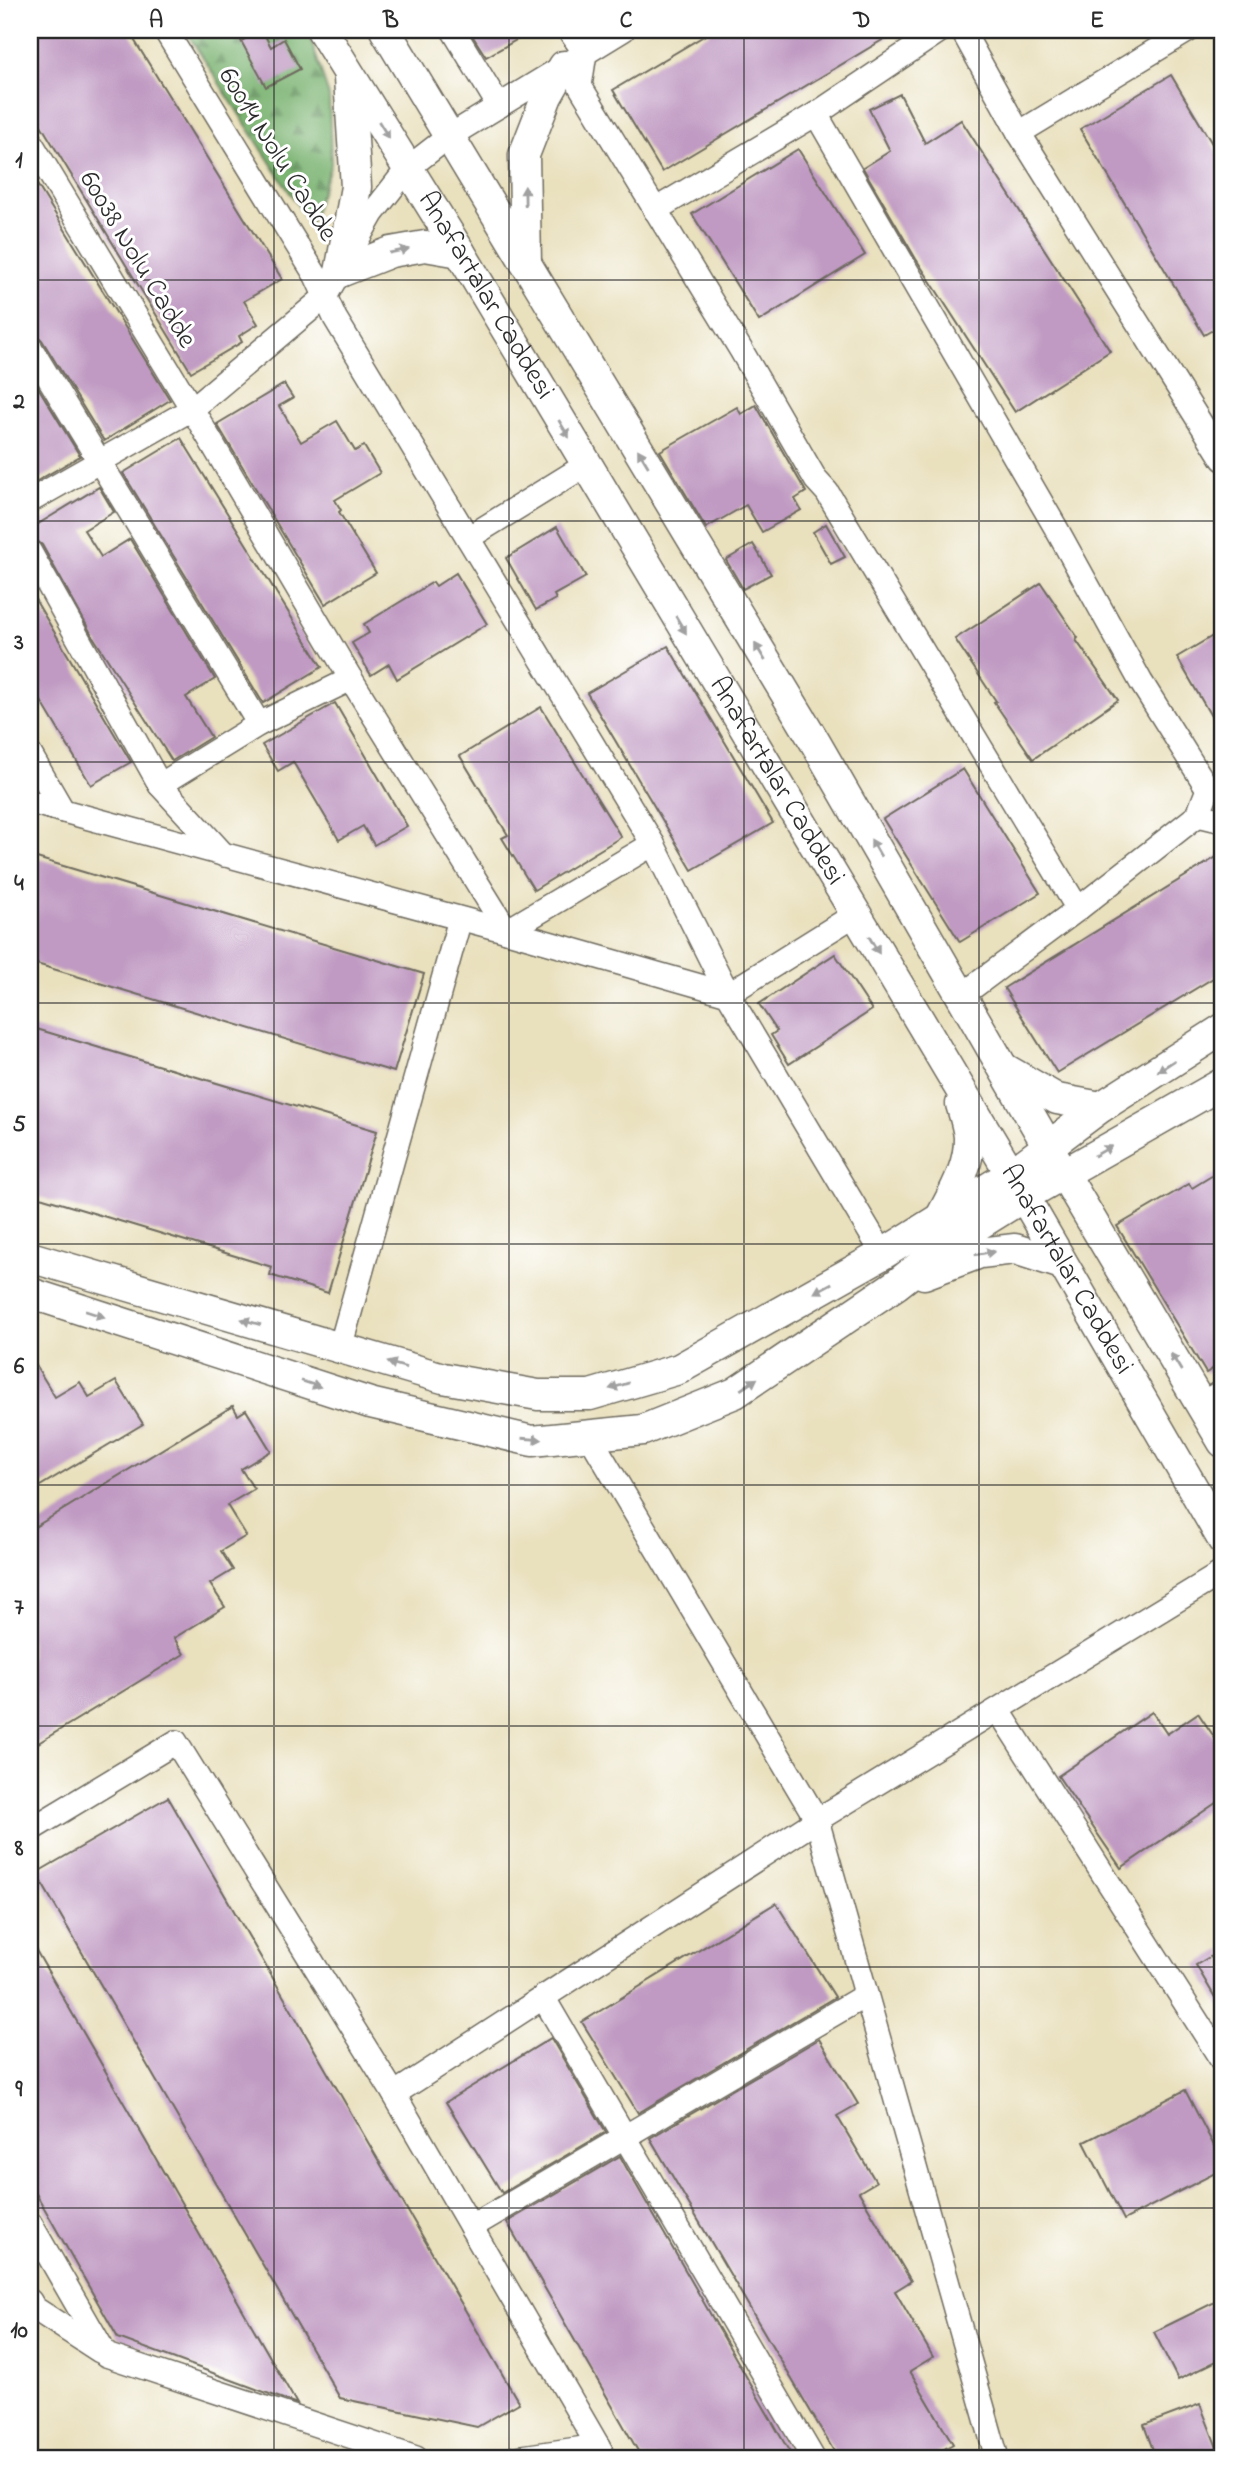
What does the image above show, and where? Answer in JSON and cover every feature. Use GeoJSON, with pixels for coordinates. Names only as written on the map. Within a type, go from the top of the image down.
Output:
{"type":"FeatureCollection","features":[{"type":"Feature","properties":{"kind":"main road","name":"Anafartalar Caddesi"},"geometry":{"type":"LineString","coordinates":[[322,30],[460,252],[957,1083],[1223,1540]]}},
{"type":"Feature","properties":{"kind":"main road","name":"Anafartalar Caddesi"},"geometry":{"type":"LineString","coordinates":[[384,30],[814,741],[1064,1174],[1212,1397],[1223,1442]]}},
{"type":"Feature","properties":{"kind":"main road"},"geometry":{"type":"LineString","coordinates":[[526,265],[524,155],[547,96],[575,60]]}},
{"type":"Feature","properties":{"kind":"main road"},"geometry":{"type":"LineString","coordinates":[[327,282],[356,187],[349,75]]}},
{"type":"Feature","properties":{"kind":"main road"},"geometry":{"type":"LineString","coordinates":[[327,282],[391,252],[425,246],[460,252]]}},
{"type":"Feature","properties":{"kind":"main road"},"geometry":{"type":"LineString","coordinates":[[30,1293],[370,1404],[532,1441],[643,1430],[735,1393],[897,1284],[1017,1186],[1048,1145],[1101,1107],[1223,1029]]}},
{"type":"Feature","properties":{"kind":"main road"},"geometry":{"type":"LineString","coordinates":[[1002,1067],[1057,1099],[1101,1107]]}},
{"type":"Feature","properties":{"kind":"main road"},"geometry":{"type":"LineString","coordinates":[[939,1220],[955,1191],[965,1164],[969,1136],[957,1083]]}},
{"type":"Feature","properties":{"kind":"main road"},"geometry":{"type":"LineString","coordinates":[[30,1257],[443,1378],[538,1395],[590,1395],[679,1369],[939,1220],[1017,1186],[1064,1174],[1223,1083]]}},
{"type":"Feature","properties":{"kind":"main road"},"geometry":{"type":"LineString","coordinates":[[897,1284],[979,1253],[1015,1250],[1062,1264]]}},
{"type":"Feature","properties":{"kind":"street","name":"60014 Nolu Cadde"},"geometry":{"type":"LineString","coordinates":[[165,30],[327,282],[335,318],[653,844],[728,994],[883,1254]]}},
{"type":"Feature","properties":{"kind":"street"},"geometry":{"type":"LineString","coordinates":[[453,30],[499,106]]}},
{"type":"Feature","properties":{"kind":"street"},"geometry":{"type":"LineString","coordinates":[[569,30],[580,86],[741,350],[816,480],[827,492],[1079,909]]}},
{"type":"Feature","properties":{"kind":"street"},"geometry":{"type":"LineString","coordinates":[[30,501],[192,409],[327,282],[372,214],[408,168],[448,137],[623,30]]}},
{"type":"Feature","properties":{"kind":"street"},"geometry":{"type":"LineString","coordinates":[[655,210],[816,114],[941,30]]}},
{"type":"Feature","properties":{"kind":"street"},"geometry":{"type":"LineString","coordinates":[[962,30],[1019,133],[1223,459]]}},
{"type":"Feature","properties":{"kind":"street"},"geometry":{"type":"LineString","coordinates":[[1019,133],[1189,30]]}},
{"type":"Feature","properties":{"kind":"street"},"geometry":{"type":"LineString","coordinates":[[816,114],[1056,528],[1141,682],[1208,789],[1198,815],[1079,909],[961,996]]}},
{"type":"Feature","properties":{"kind":"street","name":"60038 Nolu Cadde"},"geometry":{"type":"LineString","coordinates":[[30,141],[351,679],[507,932]]}},
{"type":"Feature","properties":{"kind":"street"},"geometry":{"type":"LineString","coordinates":[[30,347],[259,724]]}},
{"type":"Feature","properties":{"kind":"street"},"geometry":{"type":"LineString","coordinates":[[468,538],[586,465]]}},
{"type":"Feature","properties":{"kind":"street"},"geometry":{"type":"LineString","coordinates":[[30,552],[160,785],[224,855]]}},
{"type":"Feature","properties":{"kind":"street"},"geometry":{"type":"LineString","coordinates":[[160,785],[259,724],[351,679]]}},
{"type":"Feature","properties":{"kind":"street"},"geometry":{"type":"LineString","coordinates":[[30,754],[64,811]]}},
{"type":"Feature","properties":{"kind":"street"},"geometry":{"type":"LineString","coordinates":[[30,802],[728,994],[856,914]]}},
{"type":"Feature","properties":{"kind":"street"},"geometry":{"type":"LineString","coordinates":[[1198,815],[1223,821]]}},
{"type":"Feature","properties":{"kind":"street"},"geometry":{"type":"LineString","coordinates":[[507,932],[653,844]]}},
{"type":"Feature","properties":{"kind":"street"},"geometry":{"type":"LineString","coordinates":[[340,1348],[460,919]]}},
{"type":"Feature","properties":{"kind":"street"},"geometry":{"type":"LineString","coordinates":[[589,1435],[817,1820],[997,2458]]}},
{"type":"Feature","properties":{"kind":"street"},"geometry":{"type":"LineString","coordinates":[[394,2094],[817,1820],[1223,1572]]}},
{"type":"Feature","properties":{"kind":"street"},"geometry":{"type":"LineString","coordinates":[[999,1711],[1223,2062]]}},
{"type":"Feature","properties":{"kind":"street"},"geometry":{"type":"LineString","coordinates":[[30,1830],[176,1742],[394,2094],[601,2452],[515,2458]]}},
{"type":"Feature","properties":{"kind":"street"},"geometry":{"type":"LineString","coordinates":[[471,2227],[866,1995]]}},
{"type":"Feature","properties":{"kind":"street"},"geometry":{"type":"LineString","coordinates":[[543,1997],[813,2458]]}},
{"type":"Feature","properties":{"kind":"street"},"geometry":{"type":"LineString","coordinates":[[30,2222],[106,2355]]}},
{"type":"Feature","properties":{"kind":"street"},"geometry":{"type":"LineString","coordinates":[[30,2301],[34,2308],[106,2355],[416,2458]]}},
{"type":"Feature","properties":{"kind":"green space"},"geometry":{"type":"Polygon","coordinates":[[[185,30],[305,30],[310,37],[329,96],[331,164],[310,224],[185,30]]]}},
{"type":"Feature","properties":{"kind":"building"},"geometry":{"type":"Polygon","coordinates":[[[30,30],[128,30],[282,279],[244,301],[258,324],[239,336],[242,342],[191,372],[30,107],[30,30]]]}},
{"type":"Feature","properties":{"kind":"building"},"geometry":{"type":"Polygon","coordinates":[[[262,30],[271,47],[284,39],[300,69],[266,87],[241,41],[262,30]]]}},
{"type":"Feature","properties":{"kind":"building"},"geometry":{"type":"Polygon","coordinates":[[[481,30],[534,30],[486,57],[472,35],[481,30]]]}},
{"type":"Feature","properties":{"kind":"building"},"geometry":{"type":"Polygon","coordinates":[[[714,30],[899,30],[662,172],[613,90],[714,30]]]}},
{"type":"Feature","properties":{"kind":"building"},"geometry":{"type":"Polygon","coordinates":[[[1171,75],[1223,162],[1223,324],[1204,335],[1080,129],[1171,75]]]}},
{"type":"Feature","properties":{"kind":"building"},"geometry":{"type":"Polygon","coordinates":[[[900,94],[925,143],[961,120],[1110,351],[1015,412],[916,259],[863,168],[890,151],[869,109],[900,94]]]}},
{"type":"Feature","properties":{"kind":"building"},"geometry":{"type":"Polygon","coordinates":[[[798,149],[865,255],[759,321],[692,214],[798,149]]]}},
{"type":"Feature","properties":{"kind":"building"},"geometry":{"type":"Polygon","coordinates":[[[30,173],[170,400],[104,441],[42,340],[36,334],[30,333],[30,173]]]}},
{"type":"Feature","properties":{"kind":"building"},"geometry":{"type":"Polygon","coordinates":[[[30,374],[80,456],[30,485],[30,374]]]}},
{"type":"Feature","properties":{"kind":"building"},"geometry":{"type":"Polygon","coordinates":[[[284,384],[293,398],[279,406],[301,442],[337,421],[355,451],[364,446],[380,473],[335,500],[341,510],[339,512],[376,573],[325,604],[217,424],[284,384]]]}},
{"type":"Feature","properties":{"kind":"building"},"geometry":{"type":"Polygon","coordinates":[[[756,405],[806,492],[795,499],[801,510],[762,532],[746,505],[706,528],[660,451],[737,407],[741,414],[756,405]]]}},
{"type":"Feature","properties":{"kind":"building"},"geometry":{"type":"Polygon","coordinates":[[[181,438],[322,667],[263,703],[123,473],[181,438]]]}},
{"type":"Feature","properties":{"kind":"building"},"geometry":{"type":"Polygon","coordinates":[[[99,487],[114,512],[84,530],[101,557],[130,539],[215,679],[186,697],[211,737],[172,761],[92,635],[42,545],[30,535],[30,529],[99,487]]]}},
{"type":"Feature","properties":{"kind":"building"},"geometry":{"type":"Polygon","coordinates":[[[826,524],[845,557],[831,564],[813,532],[826,524]]]}},
{"type":"Feature","properties":{"kind":"building"},"geometry":{"type":"Polygon","coordinates":[[[557,527],[586,577],[554,595],[556,599],[536,610],[506,558],[557,527]]]}},
{"type":"Feature","properties":{"kind":"building"},"geometry":{"type":"Polygon","coordinates":[[[753,544],[771,574],[743,589],[726,560],[753,544]]]}},
{"type":"Feature","properties":{"kind":"building"},"geometry":{"type":"Polygon","coordinates":[[[456,573],[487,624],[397,679],[389,664],[371,675],[352,643],[369,633],[364,624],[433,582],[436,586],[456,573]]]}},
{"type":"Feature","properties":{"kind":"building"},"geometry":{"type":"Polygon","coordinates":[[[1041,583],[1118,700],[1033,759],[955,639],[1041,583]]]}},
{"type":"Feature","properties":{"kind":"building"},"geometry":{"type":"Polygon","coordinates":[[[30,591],[131,762],[91,785],[40,699],[30,705],[30,591]]]}},
{"type":"Feature","properties":{"kind":"building"},"geometry":{"type":"Polygon","coordinates":[[[1223,630],[1223,737],[1177,657],[1223,630]]]}},
{"type":"Feature","properties":{"kind":"building"},"geometry":{"type":"Polygon","coordinates":[[[668,646],[773,823],[692,870],[587,693],[668,646]]]}},
{"type":"Feature","properties":{"kind":"building"},"geometry":{"type":"Polygon","coordinates":[[[335,703],[407,826],[374,845],[363,826],[339,840],[293,762],[278,771],[262,745],[335,703]]]}},
{"type":"Feature","properties":{"kind":"building"},"geometry":{"type":"Polygon","coordinates":[[[541,707],[621,837],[534,890],[502,838],[508,835],[460,756],[541,707]]]}},
{"type":"Feature","properties":{"kind":"building"},"geometry":{"type":"Polygon","coordinates":[[[963,769],[1040,893],[960,942],[883,819],[963,769]]]}},
{"type":"Feature","properties":{"kind":"building"},"geometry":{"type":"Polygon","coordinates":[[[1223,853],[1223,972],[1057,1073],[1004,988],[1223,853]]]}},
{"type":"Feature","properties":{"kind":"building"},"geometry":{"type":"Polygon","coordinates":[[[30,856],[424,974],[394,1072],[30,962],[30,856]]]}},
{"type":"Feature","properties":{"kind":"building"},"geometry":{"type":"Polygon","coordinates":[[[835,954],[872,1010],[789,1064],[771,1035],[777,1031],[759,1004],[835,954]]]}},
{"type":"Feature","properties":{"kind":"building"},"geometry":{"type":"Polygon","coordinates":[[[30,1027],[377,1131],[328,1293],[270,1275],[272,1267],[30,1194],[30,1027]]]}},
{"type":"Feature","properties":{"kind":"building"},"geometry":{"type":"Polygon","coordinates":[[[1223,1169],[1223,1362],[1206,1373],[1117,1226],[1189,1184],[1192,1188],[1223,1169]]]}},
{"type":"Feature","properties":{"kind":"building"},"geometry":{"type":"Polygon","coordinates":[[[30,1356],[55,1397],[80,1382],[89,1397],[116,1381],[143,1424],[30,1492],[30,1356]]]}},
{"type":"Feature","properties":{"kind":"building"},"geometry":{"type":"Polygon","coordinates":[[[233,1406],[238,1415],[246,1410],[271,1451],[241,1469],[254,1489],[227,1505],[246,1536],[221,1551],[233,1570],[210,1584],[225,1607],[174,1638],[184,1654],[30,1748],[30,1530],[233,1406]]]}},
{"type":"Feature","properties":{"kind":"building"},"geometry":{"type":"Polygon","coordinates":[[[1152,1712],[1167,1734],[1198,1713],[1223,1750],[1223,1798],[1121,1868],[1058,1776],[1152,1712]]]}},
{"type":"Feature","properties":{"kind":"building"},"geometry":{"type":"Polygon","coordinates":[[[168,1797],[519,2403],[477,2427],[340,2398],[36,1873],[168,1797]]]}},
{"type":"Feature","properties":{"kind":"building"},"geometry":{"type":"Polygon","coordinates":[[[776,1903],[835,1997],[638,2113],[582,2022],[776,1903]]]}},
{"type":"Feature","properties":{"kind":"building"},"geometry":{"type":"Polygon","coordinates":[[[30,1940],[297,2404],[118,2338],[30,2183],[30,1940]]]}},
{"type":"Feature","properties":{"kind":"building"},"geometry":{"type":"Polygon","coordinates":[[[1223,1949],[1223,2011],[1196,1965],[1223,1949]]]}},
{"type":"Feature","properties":{"kind":"building"},"geometry":{"type":"Polygon","coordinates":[[[551,2038],[606,2132],[502,2193],[446,2102],[551,2038]]]}},
{"type":"Feature","properties":{"kind":"building"},"geometry":{"type":"Polygon","coordinates":[[[819,2039],[858,2104],[837,2116],[876,2182],[859,2192],[911,2281],[895,2291],[933,2357],[910,2371],[953,2444],[937,2453],[940,2458],[838,2458],[650,2138],[819,2039]]]}},
{"type":"Feature","properties":{"kind":"building"},"geometry":{"type":"Polygon","coordinates":[[[1185,2090],[1223,2163],[1223,2169],[1124,2220],[1084,2142],[1185,2090]]]}},
{"type":"Feature","properties":{"kind":"building"},"geometry":{"type":"Polygon","coordinates":[[[620,2156],[793,2458],[642,2458],[507,2222],[620,2156]]]}},
{"type":"Feature","properties":{"kind":"building"},"geometry":{"type":"Polygon","coordinates":[[[1223,2298],[1223,2358],[1178,2380],[1154,2332],[1223,2298]]]}},
{"type":"Feature","properties":{"kind":"building"},"geometry":{"type":"Polygon","coordinates":[[[1200,2404],[1221,2458],[1156,2458],[1144,2425],[1200,2404]]]}}]}
